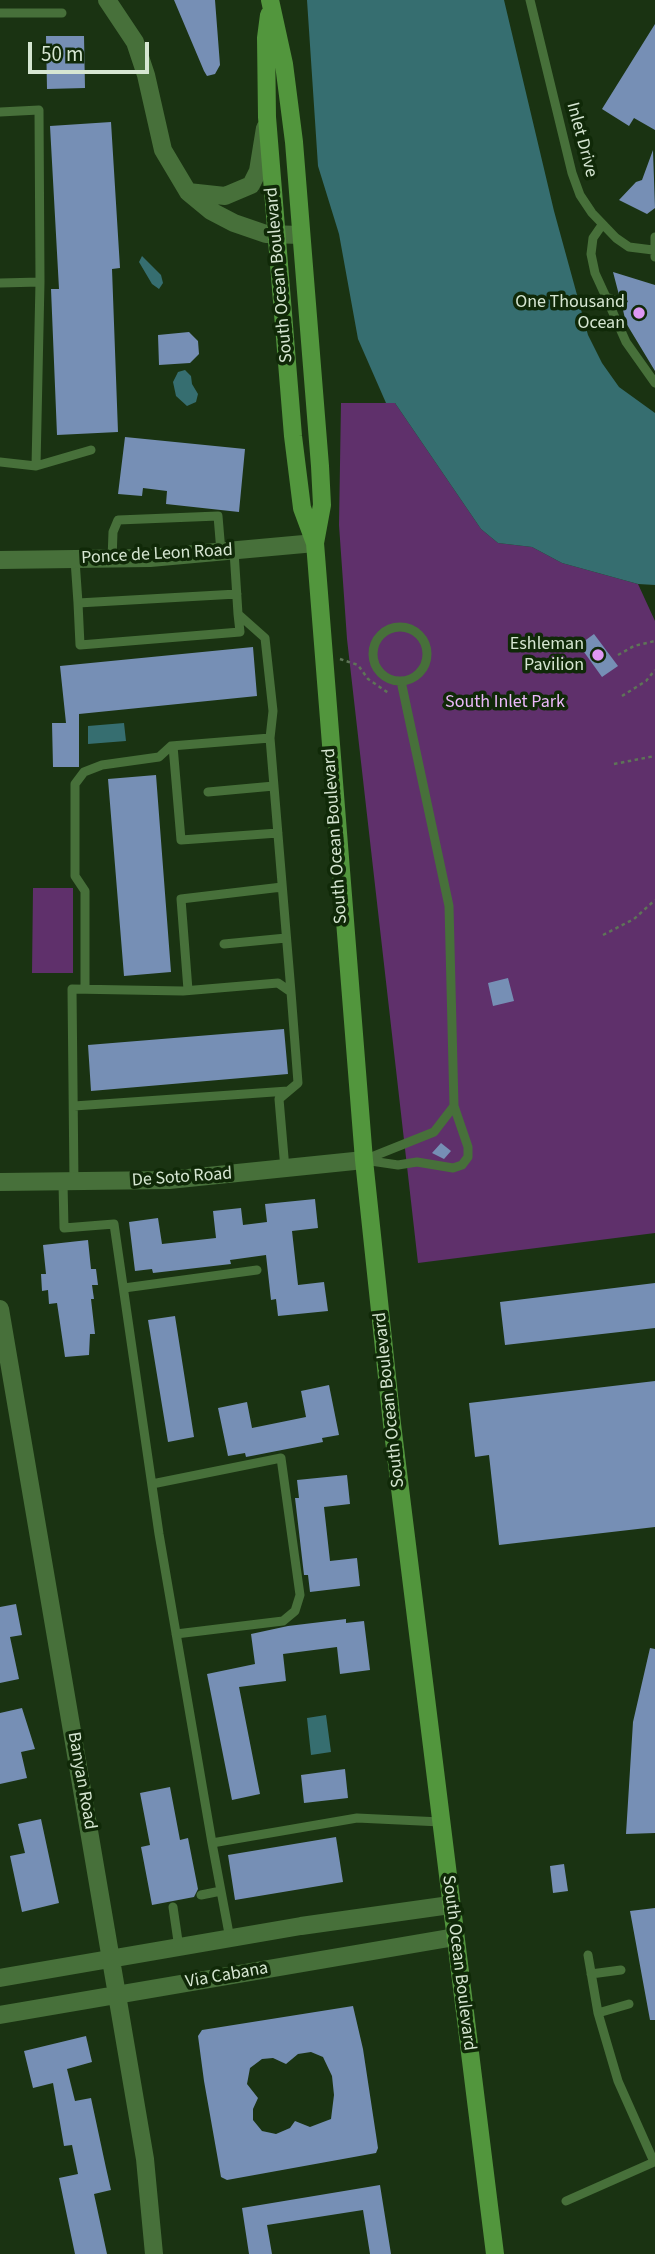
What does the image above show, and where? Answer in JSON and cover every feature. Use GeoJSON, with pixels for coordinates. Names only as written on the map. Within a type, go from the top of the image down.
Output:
{"type":"FeatureCollection","features":[{"type":"Feature","properties":{"kind":"main road","name":"South Ocean Boulevard"},"geometry":{"type":"LineString","coordinates":[[270,2],[266,38],[267,117],[302,508],[314,543],[364,1160],[450,1905],[495,2254]]}},
{"type":"Feature","properties":{"kind":"main road","name":"South Ocean Boulevard"},"geometry":{"type":"LineString","coordinates":[[270,2],[284,64],[320,466],[322,505],[314,543]]}},
{"type":"Feature","properties":{"kind":"street"},"geometry":{"type":"LineString","coordinates":[[107,0],[135,42],[146,75],[163,150],[188,192],[211,211],[234,223],[277,236],[301,235]]}},
{"type":"Feature","properties":{"kind":"street"},"geometry":{"type":"LineString","coordinates":[[188,192],[225,196],[251,185],[258,172],[267,117]]}},
{"type":"Feature","properties":{"kind":"street","name":"Ponce de Leon Road"},"geometry":{"type":"LineString","coordinates":[[0,559],[112,560],[314,543]]}},
{"type":"Feature","properties":{"kind":"street","name":"De Soto Road"},"geometry":{"type":"LineString","coordinates":[[0,1182],[169,1181],[364,1160]]}},
{"type":"Feature","properties":{"kind":"street","name":"Banyan Road"},"geometry":{"type":"LineString","coordinates":[[0,1309],[145,2159],[154,2254]]}},
{"type":"Feature","properties":{"kind":"street","name":"Via Cabana"},"geometry":{"type":"LineString","coordinates":[[0,1978],[450,1905]]}},
{"type":"Feature","properties":{"kind":"street","name":"Via Cabana"},"geometry":{"type":"LineString","coordinates":[[0,2015],[455,1937]]}},
{"type":"Feature","properties":{"kind":"lane","name":"Inlet Drive"},"geometry":{"type":"LineString","coordinates":[[530,0],[572,173],[580,195],[602,225],[629,247],[654,253]]}},
{"type":"Feature","properties":{"kind":"lane"},"geometry":{"type":"LineString","coordinates":[[0,13],[62,13]]}},
{"type":"Feature","properties":{"kind":"lane"},"geometry":{"type":"LineString","coordinates":[[0,112],[39,110],[40,282],[36,466]]}},
{"type":"Feature","properties":{"kind":"lane"},"geometry":{"type":"LineString","coordinates":[[602,225],[593,238],[591,254],[600,289],[626,342],[655,383]]}},
{"type":"Feature","properties":{"kind":"lane"},"geometry":{"type":"LineString","coordinates":[[654,253],[655,237]]}},
{"type":"Feature","properties":{"kind":"lane"},"geometry":{"type":"LineString","coordinates":[[0,283],[40,282]]}},
{"type":"Feature","properties":{"kind":"lane"},"geometry":{"type":"LineString","coordinates":[[606,297],[621,303]]}},
{"type":"Feature","properties":{"kind":"lane"},"geometry":{"type":"LineString","coordinates":[[0,462],[36,466],[91,450]]}},
{"type":"Feature","properties":{"kind":"lane"},"geometry":{"type":"LineString","coordinates":[[75,560],[80,645],[240,632],[237,594],[218,516],[118,520],[113,532],[112,560]]}},
{"type":"Feature","properties":{"kind":"lane"},"geometry":{"type":"LineString","coordinates":[[78,603],[237,594]]}},
{"type":"Feature","properties":{"kind":"lane"},"geometry":{"type":"LineString","coordinates":[[238,614],[265,638],[273,710],[270,738],[298,1083],[279,1099],[285,1169]]}},
{"type":"Feature","properties":{"kind":"lane"},"geometry":{"type":"LineString","coordinates":[[405,628],[415,632],[427,651],[421,672],[401,681],[382,675],[373,660],[373,650],[384,632],[405,628]]}},
{"type":"Feature","properties":{"kind":"lane"},"geometry":{"type":"LineString","coordinates":[[364,1160],[398,1165],[417,1162],[453,1168],[462,1165],[468,1157],[468,1147],[454,1106],[449,906],[401,681]]}},
{"type":"Feature","properties":{"kind":"lane"},"geometry":{"type":"LineString","coordinates":[[85,989],[85,891],[75,876],[75,784],[84,772],[102,765],[159,757],[173,746],[270,738]]}},
{"type":"Feature","properties":{"kind":"lane"},"geometry":{"type":"LineString","coordinates":[[173,746],[181,840],[278,833]]}},
{"type":"Feature","properties":{"kind":"lane"},"geometry":{"type":"LineString","coordinates":[[208,792],[274,786]]}},
{"type":"Feature","properties":{"kind":"lane"},"geometry":{"type":"LineString","coordinates":[[188,990],[181,899],[282,887]]}},
{"type":"Feature","properties":{"kind":"lane"},"geometry":{"type":"LineString","coordinates":[[224,943],[286,938]]}},
{"type":"Feature","properties":{"kind":"lane"},"geometry":{"type":"LineString","coordinates":[[230,1939],[176,1634],[114,1224],[64,1228],[74,1105],[72,989],[188,990],[278,983],[290,992]]}},
{"type":"Feature","properties":{"kind":"lane"},"geometry":{"type":"LineString","coordinates":[[74,1105],[288,1091]]}},
{"type":"Feature","properties":{"kind":"lane"},"geometry":{"type":"LineString","coordinates":[[364,1160],[434,1132],[454,1106]]}},
{"type":"Feature","properties":{"kind":"lane"},"geometry":{"type":"LineString","coordinates":[[124,1288],[257,1270]]}},
{"type":"Feature","properties":{"kind":"lane"},"geometry":{"type":"LineString","coordinates":[[152,1484],[281,1458],[300,1595],[295,1611],[283,1620],[176,1634]]}},
{"type":"Feature","properties":{"kind":"lane"},"geometry":{"type":"LineString","coordinates":[[212,1843],[357,1818],[441,1822]]}},
{"type":"Feature","properties":{"kind":"lane"},"geometry":{"type":"LineString","coordinates":[[201,1895],[221,1891]]}},
{"type":"Feature","properties":{"kind":"lane"},"geometry":{"type":"LineString","coordinates":[[173,1907],[179,1948]]}},
{"type":"Feature","properties":{"kind":"lane"},"geometry":{"type":"LineString","coordinates":[[566,2201],[655,2163],[618,2081],[598,2013],[588,1955]]}},
{"type":"Feature","properties":{"kind":"lane"},"geometry":{"type":"LineString","coordinates":[[591,1974],[621,1970]]}},
{"type":"Feature","properties":{"kind":"lane"},"geometry":{"type":"LineString","coordinates":[[598,2013],[629,2004]]}},
{"type":"Feature","properties":{"kind":"path"},"geometry":{"type":"LineString","coordinates":[[618,655],[634,646],[655,641]]}},
{"type":"Feature","properties":{"kind":"path"},"geometry":{"type":"LineString","coordinates":[[323,655],[358,665],[375,685],[404,702]]}},
{"type":"Feature","properties":{"kind":"path"},"geometry":{"type":"LineString","coordinates":[[622,696],[646,681],[655,670]]}},
{"type":"Feature","properties":{"kind":"path"},"geometry":{"type":"LineString","coordinates":[[614,764],[655,756]]}},
{"type":"Feature","properties":{"kind":"path"},"geometry":{"type":"LineString","coordinates":[[603,935],[634,919],[655,900]]}},
{"type":"Feature","properties":{"kind":"green space","name":"South Inlet Park"},"geometry":{"type":"Polygon","coordinates":[[[341,403],[395,403],[481,529],[498,543],[532,547],[562,563],[638,584],[655,621],[655,1233],[418,1263],[347,639],[339,525],[341,403]]]}},
{"type":"Feature","properties":{"kind":"green space"},"geometry":{"type":"Polygon","coordinates":[[[33,888],[73,888],[73,973],[32,973],[33,888]]]}},
{"type":"Feature","properties":{"kind":"water"},"geometry":{"type":"Polygon","coordinates":[[[307,0],[504,0],[554,211],[588,335],[602,363],[619,387],[655,413],[655,585],[638,584],[562,563],[532,547],[498,543],[481,529],[395,403],[386,403],[358,339],[339,234],[318,166],[307,0]]]}},
{"type":"Feature","properties":{"kind":"water"},"geometry":{"type":"Polygon","coordinates":[[[142,256],[161,275],[163,283],[159,289],[152,284],[139,262],[142,256]]]}},
{"type":"Feature","properties":{"kind":"water"},"geometry":{"type":"Polygon","coordinates":[[[185,370],[191,376],[198,394],[196,402],[187,406],[176,396],[173,382],[178,372],[185,370]]]}},
{"type":"Feature","properties":{"kind":"water"},"geometry":{"type":"Polygon","coordinates":[[[124,723],[126,741],[88,744],[88,726],[124,723]]]}},
{"type":"Feature","properties":{"kind":"water"},"geometry":{"type":"Polygon","coordinates":[[[326,1715],[331,1752],[311,1755],[307,1718],[326,1715]]]}},
{"type":"Feature","properties":{"kind":"building"},"geometry":{"type":"Polygon","coordinates":[[[174,0],[215,0],[220,65],[215,74],[207,76],[204,71],[174,0]]]}},
{"type":"Feature","properties":{"kind":"building"},"geometry":{"type":"Polygon","coordinates":[[[655,24],[655,130],[634,118],[629,126],[602,109],[655,24]]]}},
{"type":"Feature","properties":{"kind":"building"},"geometry":{"type":"Polygon","coordinates":[[[46,36],[84,36],[85,88],[47,89],[46,36]]]}},
{"type":"Feature","properties":{"kind":"building"},"geometry":{"type":"Polygon","coordinates":[[[111,122],[120,268],[112,269],[118,432],[57,435],[51,289],[59,289],[50,126],[111,122]]]}},
{"type":"Feature","properties":{"kind":"building"},"geometry":{"type":"Polygon","coordinates":[[[653,150],[655,208],[647,214],[619,200],[636,182],[642,180],[653,150]]]}},
{"type":"Feature","properties":{"kind":"building","name":"One Thousand Ocean"},"geometry":{"type":"Polygon","coordinates":[[[613,272],[655,285],[655,371],[626,323],[623,310],[628,301],[619,295],[613,272]]]}},
{"type":"Feature","properties":{"kind":"building"},"geometry":{"type":"Polygon","coordinates":[[[189,332],[198,341],[199,354],[190,363],[159,365],[158,335],[189,332]]]}},
{"type":"Feature","properties":{"kind":"building"},"geometry":{"type":"Polygon","coordinates":[[[125,437],[245,449],[239,512],[166,504],[167,491],[143,488],[142,496],[118,494],[125,437]]]}},
{"type":"Feature","properties":{"kind":"building","name":"Eshleman Pavilion"},"geometry":{"type":"Polygon","coordinates":[[[594,634],[618,666],[602,677],[579,645],[594,634]]]}},
{"type":"Feature","properties":{"kind":"building"},"geometry":{"type":"Polygon","coordinates":[[[253,647],[257,696],[79,714],[79,767],[53,767],[52,723],[66,723],[60,666],[253,647]]]}},
{"type":"Feature","properties":{"kind":"building"},"geometry":{"type":"Polygon","coordinates":[[[156,775],[171,972],[124,976],[108,779],[156,775]]]}},
{"type":"Feature","properties":{"kind":"building"},"geometry":{"type":"Polygon","coordinates":[[[508,978],[514,1001],[493,1006],[488,983],[508,978]]]}},
{"type":"Feature","properties":{"kind":"building"},"geometry":{"type":"Polygon","coordinates":[[[284,1029],[288,1074],[91,1091],[88,1045],[284,1029]]]}},
{"type":"Feature","properties":{"kind":"building"},"geometry":{"type":"Polygon","coordinates":[[[441,1143],[451,1151],[444,1159],[432,1153],[441,1143]]]}},
{"type":"Feature","properties":{"kind":"building"},"geometry":{"type":"Polygon","coordinates":[[[315,1199],[318,1228],[292,1231],[298,1285],[324,1282],[328,1311],[278,1316],[276,1299],[271,1300],[266,1255],[230,1260],[231,1264],[153,1273],[152,1269],[135,1271],[129,1222],[158,1218],[162,1244],[216,1238],[213,1211],[241,1208],[243,1225],[267,1222],[265,1204],[315,1199]]]}},
{"type":"Feature","properties":{"kind":"building"},"geometry":{"type":"Polygon","coordinates":[[[88,1240],[91,1269],[96,1269],[98,1285],[92,1285],[94,1299],[91,1299],[95,1334],[90,1334],[89,1355],[65,1357],[57,1303],[49,1304],[48,1290],[42,1291],[41,1274],[46,1274],[43,1245],[88,1240]]]}},
{"type":"Feature","properties":{"kind":"building"},"geometry":{"type":"Polygon","coordinates":[[[655,1283],[655,1328],[505,1345],[500,1302],[655,1283]]]}},
{"type":"Feature","properties":{"kind":"building"},"geometry":{"type":"Polygon","coordinates":[[[175,1316],[194,1437],[168,1442],[148,1320],[175,1316]]]}},
{"type":"Feature","properties":{"kind":"building"},"geometry":{"type":"Polygon","coordinates":[[[655,1381],[655,1527],[499,1545],[489,1455],[475,1457],[469,1403],[655,1381]]]}},
{"type":"Feature","properties":{"kind":"building"},"geometry":{"type":"Polygon","coordinates":[[[329,1385],[339,1435],[322,1438],[323,1442],[246,1457],[245,1453],[228,1456],[218,1408],[247,1402],[252,1428],[306,1417],[301,1391],[329,1385]]]}},
{"type":"Feature","properties":{"kind":"building"},"geometry":{"type":"Polygon","coordinates":[[[347,1475],[350,1504],[324,1507],[330,1561],[357,1558],[360,1586],[310,1592],[308,1575],[304,1575],[295,1498],[299,1498],[297,1480],[347,1475]]]}},
{"type":"Feature","properties":{"kind":"building"},"geometry":{"type":"Polygon","coordinates":[[[16,1604],[22,1635],[10,1637],[19,1679],[0,1683],[0,1607],[16,1604]]]}},
{"type":"Feature","properties":{"kind":"building"},"geometry":{"type":"Polygon","coordinates":[[[346,1619],[346,1623],[364,1621],[370,1670],[340,1674],[337,1647],[283,1654],[286,1681],[239,1687],[260,1794],[232,1800],[207,1674],[255,1664],[251,1634],[288,1626],[346,1619]]]}},
{"type":"Feature","properties":{"kind":"building"},"geometry":{"type":"Polygon","coordinates":[[[650,1648],[655,1649],[655,1833],[626,1834],[633,1722],[650,1648]]]}},
{"type":"Feature","properties":{"kind":"building"},"geometry":{"type":"Polygon","coordinates":[[[22,1708],[35,1749],[21,1752],[27,1778],[0,1784],[0,1713],[22,1708]]]}},
{"type":"Feature","properties":{"kind":"building"},"geometry":{"type":"Polygon","coordinates":[[[345,1769],[348,1798],[304,1803],[301,1775],[345,1769]]]}},
{"type":"Feature","properties":{"kind":"building"},"geometry":{"type":"Polygon","coordinates":[[[170,1787],[180,1840],[188,1838],[198,1889],[194,1897],[152,1905],[141,1847],[150,1845],[140,1793],[170,1787]]]}},
{"type":"Feature","properties":{"kind":"building"},"geometry":{"type":"Polygon","coordinates":[[[41,1819],[59,1903],[22,1912],[10,1856],[25,1853],[18,1824],[41,1819]]]}},
{"type":"Feature","properties":{"kind":"building"},"geometry":{"type":"Polygon","coordinates":[[[336,1837],[343,1882],[235,1900],[228,1855],[336,1837]]]}},
{"type":"Feature","properties":{"kind":"building"},"geometry":{"type":"Polygon","coordinates":[[[564,1864],[568,1891],[553,1893],[550,1866],[564,1864]]]}},
{"type":"Feature","properties":{"kind":"building"},"geometry":{"type":"Polygon","coordinates":[[[655,1908],[655,2020],[650,2020],[630,1911],[655,1908]]]}},
{"type":"Feature","properties":{"kind":"building"},"geometry":{"type":"Polygon","coordinates":[[[353,2006],[363,2049],[378,2148],[376,2153],[227,2180],[221,2177],[198,2036],[202,2030],[353,2006]],[[311,2052],[298,2054],[286,2064],[273,2058],[262,2059],[250,2068],[247,2084],[258,2098],[253,2109],[253,2120],[262,2131],[276,2134],[290,2128],[295,2121],[310,2127],[331,2119],[334,2095],[332,2076],[323,2057],[311,2052]]]}},
{"type":"Feature","properties":{"kind":"building"},"geometry":{"type":"Polygon","coordinates":[[[86,2036],[92,2062],[67,2069],[75,2101],[91,2098],[111,2190],[94,2194],[107,2254],[75,2254],[59,2178],[78,2174],[72,2145],[64,2146],[53,2083],[33,2088],[24,2051],[86,2036]]]}},
{"type":"Feature","properties":{"kind":"building"},"geometry":{"type":"Polygon","coordinates":[[[380,2185],[391,2254],[370,2254],[363,2210],[267,2225],[272,2254],[249,2254],[242,2208],[380,2185]]]}},
{"type":"Feature","properties":{"kind":"place","name":"One Thousand Ocean"},"geometry":{"type":"Point","coordinates":[639,313]}},
{"type":"Feature","properties":{"kind":"place","name":"Eshleman Pavilion"},"geometry":{"type":"Point","coordinates":[598,655]}}]}
